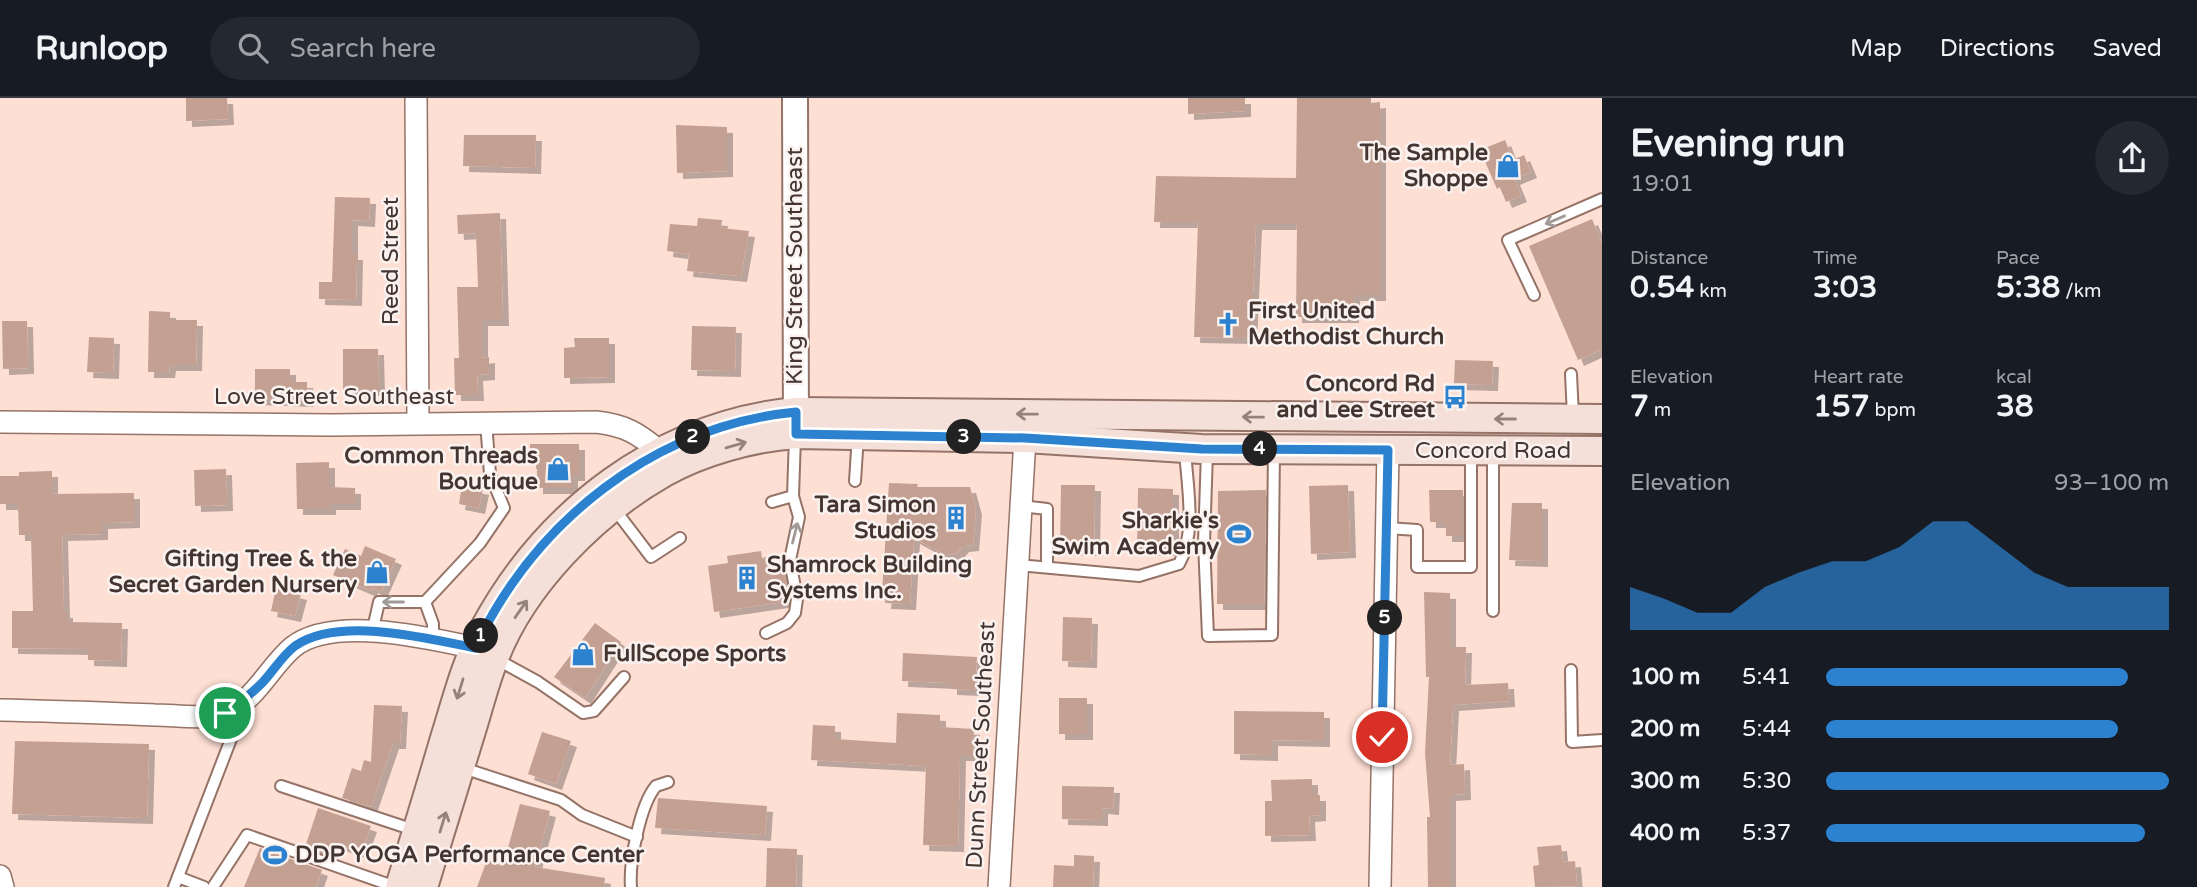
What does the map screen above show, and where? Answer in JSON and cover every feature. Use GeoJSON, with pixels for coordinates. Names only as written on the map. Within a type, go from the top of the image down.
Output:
{"type":"FeatureCollection","features":[{"type":"Feature","properties":{"kind":"main road"},"geometry":{"type":"LineString","coordinates":[[398,887],[507,592],[533,557],[568,519],[611,481],[659,451],[719,426],[763,415],[796,423]]}},
{"type":"Feature","properties":{"kind":"main road","name":"Concord Road"},"geometry":{"type":"LineString","coordinates":[[796,423],[1602,419]]}},
{"type":"Feature","properties":{"kind":"main road","name":"Concord Road"},"geometry":{"type":"LineString","coordinates":[[796,423],[858,435],[1025,438],[1196,448],[1602,451]]}},
{"type":"Feature","properties":{"kind":"main road"},"geometry":{"type":"LineString","coordinates":[[423,887],[460,767],[485,653],[540,582],[574,543],[613,507],[677,467],[725,448],[769,436],[796,423]]}},
{"type":"Feature","properties":{"kind":"street","name":"Reed Street"},"geometry":{"type":"LineString","coordinates":[[416,98],[418,423]]}},
{"type":"Feature","properties":{"kind":"street","name":"King Street Southeast"},"geometry":{"type":"LineString","coordinates":[[795,98],[796,423]]}},
{"type":"Feature","properties":{"kind":"street","name":"Love Street Southeast"},"geometry":{"type":"LineString","coordinates":[[0,422],[486,422],[622,425],[640,434],[659,451]]}},
{"type":"Feature","properties":{"kind":"street","name":"Dunn Street Southeast"},"geometry":{"type":"LineString","coordinates":[[999,887],[1025,438]]}},
{"type":"Feature","properties":{"kind":"street"},"geometry":{"type":"LineString","coordinates":[[1380,887],[1388,450]]}},
{"type":"Feature","properties":{"kind":"street"},"geometry":{"type":"LineString","coordinates":[[0,710],[191,716],[225,713],[245,700],[293,647],[311,637],[347,631],[433,640],[485,653]]}},
{"type":"Feature","properties":{"kind":"street"},"geometry":{"type":"LineString","coordinates":[[0,876],[3,887]]}},
{"type":"Feature","properties":{"kind":"lane"},"geometry":{"type":"LineString","coordinates":[[1534,295],[1508,240],[1602,199]]}},
{"type":"Feature","properties":{"kind":"lane"},"geometry":{"type":"LineString","coordinates":[[1572,374],[1574,419]]}},
{"type":"Feature","properties":{"kind":"lane"},"geometry":{"type":"LineString","coordinates":[[372,633],[379,602],[425,602],[480,543],[504,508],[490,474],[486,422]]}},
{"type":"Feature","properties":{"kind":"lane"},"geometry":{"type":"LineString","coordinates":[[766,633],[787,623],[795,613],[797,599],[790,560],[799,517],[793,496],[796,423]]}},
{"type":"Feature","properties":{"kind":"lane"},"geometry":{"type":"LineString","coordinates":[[855,481],[858,435]]}},
{"type":"Feature","properties":{"kind":"lane"},"geometry":{"type":"LineString","coordinates":[[1196,448],[1208,636],[1272,635],[1274,449]]}},
{"type":"Feature","properties":{"kind":"lane"},"geometry":{"type":"LineString","coordinates":[[1018,565],[1139,576],[1179,564],[1187,550],[1188,496],[1196,448]]}},
{"type":"Feature","properties":{"kind":"lane"},"geometry":{"type":"LineString","coordinates":[[1387,528],[1417,530],[1417,567],[1471,567],[1482,451]]}},
{"type":"Feature","properties":{"kind":"lane"},"geometry":{"type":"LineString","coordinates":[[1482,451],[1493,611]]}},
{"type":"Feature","properties":{"kind":"lane"},"geometry":{"type":"LineString","coordinates":[[772,502],[793,496]]}},
{"type":"Feature","properties":{"kind":"lane"},"geometry":{"type":"LineString","coordinates":[[1021,506],[1046,509],[1047,566]]}},
{"type":"Feature","properties":{"kind":"lane"},"geometry":{"type":"LineString","coordinates":[[613,507],[651,557],[680,538]]}},
{"type":"Feature","properties":{"kind":"lane"},"geometry":{"type":"LineString","coordinates":[[425,602],[433,624],[433,640]]}},
{"type":"Feature","properties":{"kind":"lane"},"geometry":{"type":"LineString","coordinates":[[485,653],[538,681],[583,713],[594,711],[624,677]]}},
{"type":"Feature","properties":{"kind":"lane"},"geometry":{"type":"LineString","coordinates":[[1571,670],[1572,742],[1602,740]]}},
{"type":"Feature","properties":{"kind":"lane"},"geometry":{"type":"LineString","coordinates":[[204,887],[176,882],[232,739],[225,713]]}},
{"type":"Feature","properties":{"kind":"lane"},"geometry":{"type":"LineString","coordinates":[[460,767],[561,800],[582,815],[637,837]]}},
{"type":"Feature","properties":{"kind":"lane"},"geometry":{"type":"LineString","coordinates":[[631,887],[631,867],[637,837],[651,792],[656,786],[668,782]]}},
{"type":"Feature","properties":{"kind":"lane"},"geometry":{"type":"LineString","coordinates":[[281,786],[417,831]]}},
{"type":"Feature","properties":{"kind":"lane"},"geometry":{"type":"LineString","coordinates":[[213,887],[247,835],[398,887]]}},
{"type":"Feature","properties":{"kind":"building"},"geometry":{"type":"Polygon","coordinates":[[[186,98],[227,98],[228,119],[186,121],[186,98]]]}},
{"type":"Feature","properties":{"kind":"building"},"geometry":{"type":"Polygon","coordinates":[[[1188,98],[1245,98],[1245,111],[1188,114],[1188,98]]]}},
{"type":"Feature","properties":{"kind":"building"},"geometry":{"type":"Polygon","coordinates":[[[1297,98],[1371,98],[1371,103],[1380,102],[1380,295],[1354,295],[1353,317],[1296,317],[1297,224],[1256,224],[1251,338],[1194,337],[1198,222],[1154,222],[1156,176],[1296,178],[1297,98]]]}},
{"type":"Feature","properties":{"kind":"building"},"geometry":{"type":"Polygon","coordinates":[[[676,125],[727,127],[727,171],[677,173],[676,125]]]}},
{"type":"Feature","properties":{"kind":"building"},"geometry":{"type":"Polygon","coordinates":[[[464,135],[536,135],[535,168],[463,166],[464,135]]]}},
{"type":"Feature","properties":{"kind":"building","name":"The Sample Shoppe"},"geometry":{"type":"Polygon","coordinates":[[[1505,140],[1513,160],[1524,155],[1531,172],[1514,179],[1521,196],[1506,202],[1500,187],[1497,189],[1480,150],[1505,140]]]}},
{"type":"Feature","properties":{"kind":"building"},"geometry":{"type":"Polygon","coordinates":[[[335,197],[370,198],[369,221],[352,220],[352,254],[357,254],[356,300],[319,299],[319,282],[332,282],[335,197]]]}},
{"type":"Feature","properties":{"kind":"building"},"geometry":{"type":"Polygon","coordinates":[[[500,213],[503,320],[482,320],[482,358],[489,357],[489,374],[477,375],[478,395],[455,395],[454,358],[459,358],[457,287],[478,287],[476,233],[458,234],[457,215],[500,213]]]}},
{"type":"Feature","properties":{"kind":"building"},"geometry":{"type":"Polygon","coordinates":[[[698,218],[722,220],[721,228],[749,231],[741,276],[687,271],[689,254],[667,251],[670,224],[697,226],[698,218]]]}},
{"type":"Feature","properties":{"kind":"building"},"geometry":{"type":"Polygon","coordinates":[[[1592,219],[1602,243],[1602,349],[1578,360],[1529,246],[1592,219]]]}},
{"type":"Feature","properties":{"kind":"building"},"geometry":{"type":"Polygon","coordinates":[[[149,311],[170,312],[170,320],[197,320],[196,365],[170,365],[169,372],[148,372],[149,311]]]}},
{"type":"Feature","properties":{"kind":"building"},"geometry":{"type":"Polygon","coordinates":[[[2,321],[27,321],[28,368],[3,369],[2,321]]]}},
{"type":"Feature","properties":{"kind":"building"},"geometry":{"type":"Polygon","coordinates":[[[692,326],[736,327],[735,371],[691,370],[692,326]]]}},
{"type":"Feature","properties":{"kind":"building"},"geometry":{"type":"Polygon","coordinates":[[[89,337],[114,338],[113,373],[87,372],[89,337]]]}},
{"type":"Feature","properties":{"kind":"building"},"geometry":{"type":"Polygon","coordinates":[[[574,338],[609,338],[609,377],[564,378],[564,348],[575,347],[574,338]]]}},
{"type":"Feature","properties":{"kind":"building"},"geometry":{"type":"Polygon","coordinates":[[[343,349],[378,349],[379,390],[343,391],[343,349]]]}},
{"type":"Feature","properties":{"kind":"building"},"geometry":{"type":"Polygon","coordinates":[[[1455,360],[1493,361],[1492,385],[1454,384],[1455,360]]]}},
{"type":"Feature","properties":{"kind":"building"},"geometry":{"type":"Polygon","coordinates":[[[255,369],[290,369],[290,382],[307,382],[307,401],[255,399],[255,369]]]}},
{"type":"Feature","properties":{"kind":"building","name":"Common Threads Boutique"},"geometry":{"type":"Polygon","coordinates":[[[530,444],[579,444],[579,475],[572,475],[572,488],[537,488],[537,463],[530,463],[530,444]]]}},
{"type":"Feature","properties":{"kind":"building"},"geometry":{"type":"Polygon","coordinates":[[[329,462],[329,487],[355,488],[355,504],[330,504],[330,509],[297,509],[296,463],[329,462]]]}},
{"type":"Feature","properties":{"kind":"building"},"geometry":{"type":"Polygon","coordinates":[[[226,469],[227,505],[195,506],[194,470],[226,469]]]}},
{"type":"Feature","properties":{"kind":"building"},"geometry":{"type":"Polygon","coordinates":[[[52,471],[52,494],[134,493],[134,522],[102,523],[102,534],[62,535],[64,612],[67,612],[67,622],[122,623],[121,661],[88,660],[88,649],[12,648],[12,611],[33,611],[31,535],[19,535],[18,504],[0,504],[0,476],[19,476],[19,472],[52,471]]]}},
{"type":"Feature","properties":{"kind":"building"},"geometry":{"type":"Polygon","coordinates":[[[889,483],[918,484],[917,487],[970,487],[976,509],[973,545],[963,546],[957,553],[945,555],[914,538],[910,604],[885,603],[886,593],[882,593],[889,483]]]}},
{"type":"Feature","properties":{"kind":"building"},"geometry":{"type":"Polygon","coordinates":[[[462,485],[483,489],[479,508],[459,504],[462,485]]]}},
{"type":"Feature","properties":{"kind":"building"},"geometry":{"type":"Polygon","coordinates":[[[1061,485],[1095,485],[1094,550],[1060,549],[1061,485]]]}},
{"type":"Feature","properties":{"kind":"building"},"geometry":{"type":"Polygon","coordinates":[[[1348,485],[1350,552],[1311,554],[1309,486],[1348,485]]]}},
{"type":"Feature","properties":{"kind":"building"},"geometry":{"type":"Polygon","coordinates":[[[1138,488],[1173,489],[1173,550],[1137,549],[1138,488]]]}},
{"type":"Feature","properties":{"kind":"building"},"geometry":{"type":"Polygon","coordinates":[[[1266,490],[1264,604],[1217,604],[1218,491],[1266,490]]]}},
{"type":"Feature","properties":{"kind":"building"},"geometry":{"type":"Polygon","coordinates":[[[1429,490],[1463,490],[1463,536],[1446,536],[1446,522],[1430,522],[1429,490]]]}},
{"type":"Feature","properties":{"kind":"building"},"geometry":{"type":"Polygon","coordinates":[[[1512,503],[1542,503],[1542,561],[1509,560],[1512,503]]]}},
{"type":"Feature","properties":{"kind":"building"},"geometry":{"type":"Polygon","coordinates":[[[365,546],[396,559],[381,592],[372,587],[371,591],[333,575],[345,549],[361,556],[365,546]]]}},
{"type":"Feature","properties":{"kind":"building","name":"Shamrock Building Systems Inc."},"geometry":{"type":"Polygon","coordinates":[[[761,551],[762,559],[782,556],[789,601],[714,612],[708,566],[728,563],[727,556],[761,551]]]}},
{"type":"Feature","properties":{"kind":"building"},"geometry":{"type":"Polygon","coordinates":[[[276,588],[301,594],[295,616],[271,611],[276,588]]]}},
{"type":"Feature","properties":{"kind":"building"},"geometry":{"type":"Polygon","coordinates":[[[1424,592],[1450,593],[1450,647],[1466,647],[1465,685],[1508,683],[1509,701],[1453,705],[1450,765],[1464,764],[1465,794],[1450,795],[1450,887],[1428,887],[1427,817],[1430,817],[1425,753],[1429,677],[1426,677],[1424,592]]]}},
{"type":"Feature","properties":{"kind":"building"},"geometry":{"type":"Polygon","coordinates":[[[1063,617],[1092,618],[1091,662],[1062,661],[1063,617]]]}},
{"type":"Feature","properties":{"kind":"building"},"geometry":{"type":"Polygon","coordinates":[[[595,623],[621,642],[585,698],[554,677],[595,623]]]}},
{"type":"Feature","properties":{"kind":"building"},"geometry":{"type":"Polygon","coordinates":[[[903,653],[977,657],[975,690],[951,689],[951,683],[902,681],[903,653]]]}},
{"type":"Feature","properties":{"kind":"building"},"geometry":{"type":"Polygon","coordinates":[[[1059,698],[1087,698],[1087,734],[1059,734],[1059,698]]]}},
{"type":"Feature","properties":{"kind":"building"},"geometry":{"type":"Polygon","coordinates":[[[374,705],[402,706],[400,743],[393,743],[371,807],[342,798],[352,768],[361,771],[364,760],[371,762],[374,705]]]}},
{"type":"Feature","properties":{"kind":"building"},"geometry":{"type":"Polygon","coordinates":[[[1234,711],[1324,712],[1324,741],[1272,740],[1272,755],[1234,754],[1234,711]]]}},
{"type":"Feature","properties":{"kind":"building"},"geometry":{"type":"Polygon","coordinates":[[[897,713],[940,715],[940,727],[974,729],[973,755],[960,755],[958,846],[923,845],[926,766],[811,760],[813,725],[835,726],[835,739],[896,743],[897,713]]]}},
{"type":"Feature","properties":{"kind":"building"},"geometry":{"type":"Polygon","coordinates":[[[542,732],[571,741],[556,784],[528,774],[542,732]]]}},
{"type":"Feature","properties":{"kind":"building"},"geometry":{"type":"Polygon","coordinates":[[[15,741],[149,744],[147,818],[12,814],[15,741]]]}},
{"type":"Feature","properties":{"kind":"building"},"geometry":{"type":"Polygon","coordinates":[[[1312,779],[1312,795],[1320,795],[1320,815],[1309,816],[1310,835],[1265,836],[1265,801],[1272,801],[1271,780],[1312,779]]]}},
{"type":"Feature","properties":{"kind":"building"},"geometry":{"type":"Polygon","coordinates":[[[1062,786],[1114,787],[1113,809],[1102,808],[1102,820],[1062,819],[1062,786]]]}},
{"type":"Feature","properties":{"kind":"building"},"geometry":{"type":"Polygon","coordinates":[[[658,798],[767,806],[765,835],[655,828],[658,798]]]}},
{"type":"Feature","properties":{"kind":"building"},"geometry":{"type":"Polygon","coordinates":[[[520,804],[550,811],[535,867],[605,878],[604,887],[477,887],[487,860],[503,866],[520,804]]]}},
{"type":"Feature","properties":{"kind":"building"},"geometry":{"type":"Polygon","coordinates":[[[318,808],[371,826],[361,853],[332,842],[327,855],[305,847],[318,808]]]}},
{"type":"Feature","properties":{"kind":"building"},"geometry":{"type":"Polygon","coordinates":[[[1561,845],[1563,862],[1575,861],[1577,886],[1535,887],[1533,866],[1539,865],[1537,847],[1561,845]]]}},
{"type":"Feature","properties":{"kind":"building","name":"DDP YOGA Performance Center"},"geometry":{"type":"Polygon","coordinates":[[[260,848],[322,870],[316,887],[244,887],[260,848]]]}},
{"type":"Feature","properties":{"kind":"building"},"geometry":{"type":"Polygon","coordinates":[[[767,848],[797,849],[796,887],[766,887],[767,848]]]}},
{"type":"Feature","properties":{"kind":"building"},"geometry":{"type":"Polygon","coordinates":[[[1074,855],[1094,856],[1093,887],[1053,887],[1054,865],[1074,866],[1074,855]]]}},
{"type":"Feature","properties":{"kind":"place","name":"The Sample Shoppe"},"geometry":{"type":"Point","coordinates":[1508,166]}},
{"type":"Feature","properties":{"kind":"place","name":"First United Methodist Church"},"geometry":{"type":"Point","coordinates":[1228,324]}},
{"type":"Feature","properties":{"kind":"place","name":"Concord Rd and Lee Street"},"geometry":{"type":"Point","coordinates":[1455,397]}},
{"type":"Feature","properties":{"kind":"place","name":"Common Threads Boutique"},"geometry":{"type":"Point","coordinates":[558,469]}},
{"type":"Feature","properties":{"kind":"place","name":"Tara Simon Studios"},"geometry":{"type":"Point","coordinates":[956,518]}},
{"type":"Feature","properties":{"kind":"place","name":"Sharkie's Swim Academy"},"geometry":{"type":"Point","coordinates":[1239,534]}},
{"type":"Feature","properties":{"kind":"place","name":"Gifting Tree & the Secret Garden Nursery"},"geometry":{"type":"Point","coordinates":[377,572]}},
{"type":"Feature","properties":{"kind":"place","name":"Shamrock Building Systems Inc."},"geometry":{"type":"Point","coordinates":[747,578]}},
{"type":"Feature","properties":{"kind":"place","name":"FullScope Sports"},"geometry":{"type":"Point","coordinates":[583,654]}},
{"type":"Feature","properties":{"kind":"place","name":"DDP YOGA Performance Center"},"geometry":{"type":"Point","coordinates":[275,855]}},
{"type":"Feature","properties":{"kind":"route"},"geometry":{"type":"LineString","coordinates":[[225,713],[245,700],[293,647],[311,637],[347,631],[420,638],[475,648],[507,592],[533,557],[568,519],[611,481],[659,451],[719,426],[763,415],[796,412],[796,434],[1025,438],[1202,449],[1388,450],[1382,737]]}}]}
